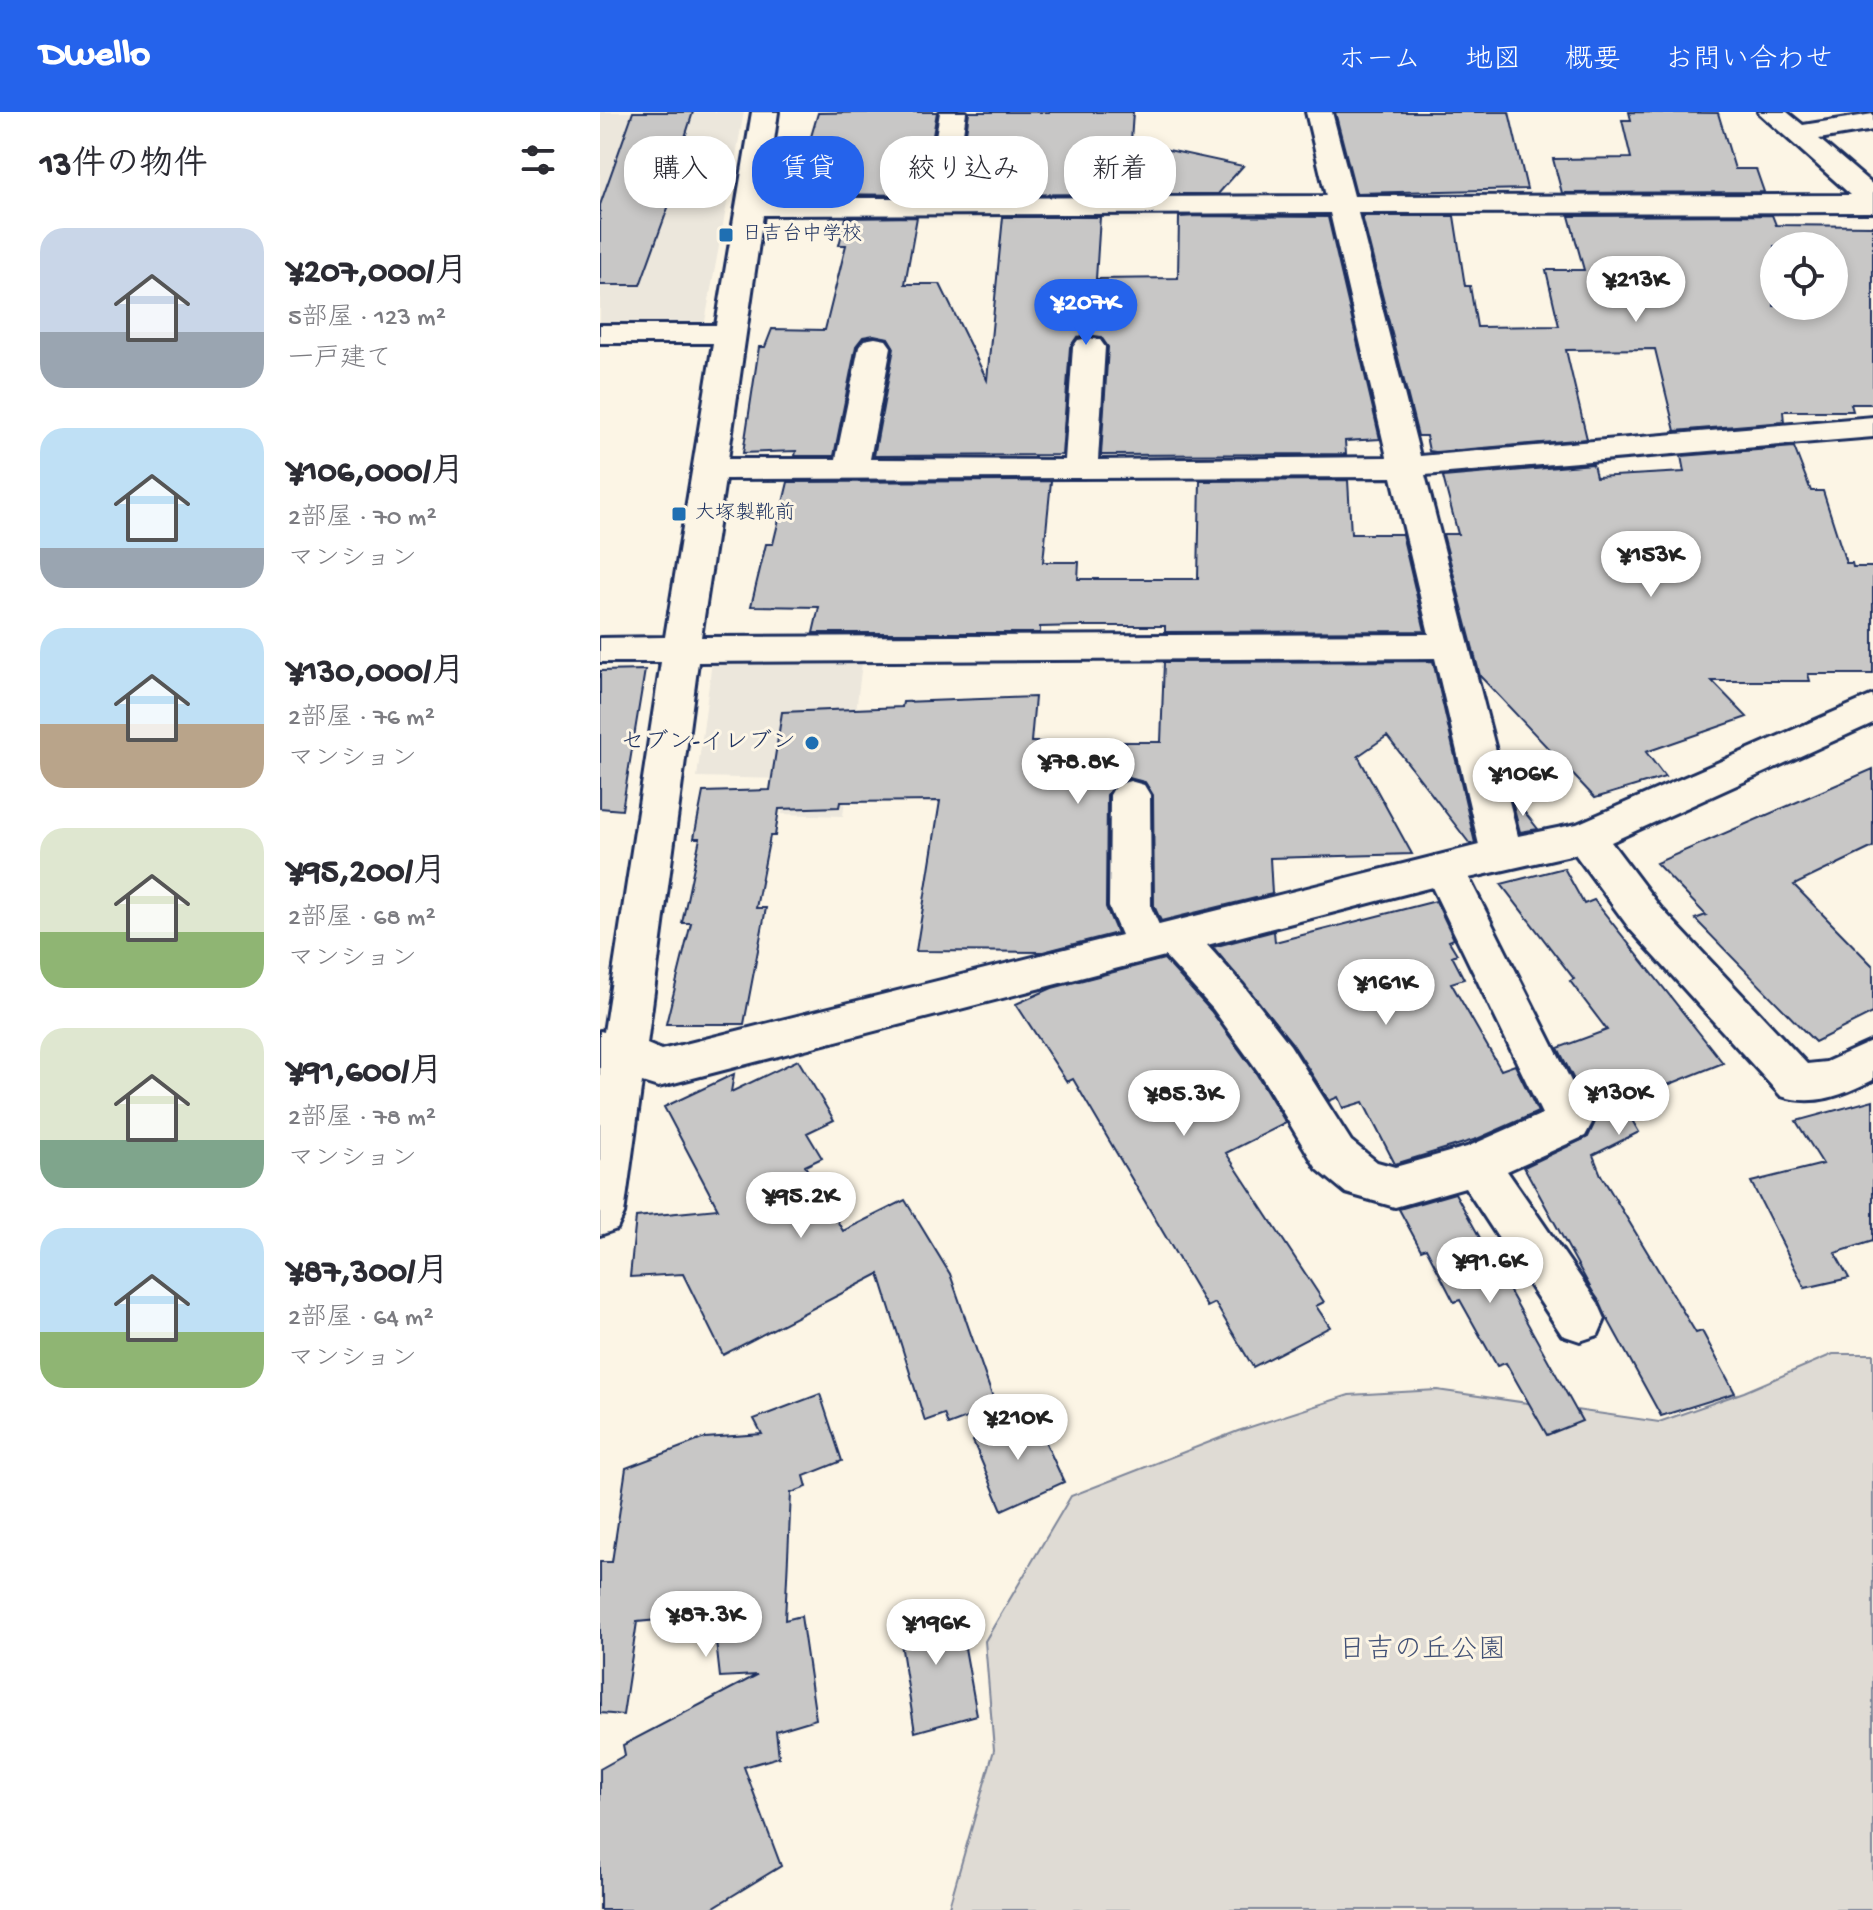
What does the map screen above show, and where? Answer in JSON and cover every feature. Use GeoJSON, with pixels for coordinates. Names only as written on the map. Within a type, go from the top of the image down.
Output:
{"type":"FeatureCollection","features":[{"type":"Feature","properties":{"kind":"street"},"geometry":{"type":"LineString","coordinates":[[600,1214],[612,1051],[711,469],[765,112]]}},
{"type":"Feature","properties":{"kind":"street"},"geometry":{"type":"LineString","coordinates":[[949,136],[953,112]]}},
{"type":"Feature","properties":{"kind":"street"},"geometry":{"type":"LineString","coordinates":[[1319,112],[1502,854]]}},
{"type":"Feature","properties":{"kind":"street"},"geometry":{"type":"LineString","coordinates":[[1771,112],[1873,201]]}},
{"type":"Feature","properties":{"kind":"street"},"geometry":{"type":"LineString","coordinates":[[1797,134],[1873,122]]}},
{"type":"Feature","properties":{"kind":"street"},"geometry":{"type":"LineString","coordinates":[[1048,205],[1873,201]]}},
{"type":"Feature","properties":{"kind":"street"},"geometry":{"type":"LineString","coordinates":[[749,207],[880,206]]}},
{"type":"Feature","properties":{"kind":"street"},"geometry":{"type":"LineString","coordinates":[[600,334],[731,334]]}},
{"type":"Feature","properties":{"kind":"street"},"geometry":{"type":"LineString","coordinates":[[851,470],[875,347]]}},
{"type":"Feature","properties":{"kind":"street"},"geometry":{"type":"LineString","coordinates":[[1081,470],[1089,347]]}},
{"type":"Feature","properties":{"kind":"street"},"geometry":{"type":"LineString","coordinates":[[711,469],[1407,467],[1873,427]]}},
{"type":"Feature","properties":{"kind":"street"},"geometry":{"type":"LineString","coordinates":[[600,650],[1453,646]]}},
{"type":"Feature","properties":{"kind":"street"},"geometry":{"type":"LineString","coordinates":[[612,1051],[658,1069],[1502,854],[1585,837],[1873,708]]}},
{"type":"Feature","properties":{"kind":"street"},"geometry":{"type":"LineString","coordinates":[[1130,795],[1130,907],[1160,942],[1228,997],[1274,1058],[1334,1155],[1363,1179],[1395,1187],[1476,1164],[1569,1123],[1444,869]]}},
{"type":"Feature","properties":{"kind":"street"},"geometry":{"type":"LineString","coordinates":[[1585,837],[1645,918],[1797,1083],[1832,1080],[1873,1059]]}},
{"type":"Feature","properties":{"kind":"street"},"geometry":{"type":"LineString","coordinates":[[1476,1164],[1580,1319]]}},
{"type":"Feature","properties":{"kind":"shaded area"},"geometry":{"type":"Polygon","coordinates":[[[600,112],[744,112],[736,155],[736,136],[624,136],[624,208],[726,208],[704,327],[600,327],[600,112]]]}},
{"type":"Feature","properties":{"kind":"shaded area"},"geometry":{"type":"Polygon","coordinates":[[[712,661],[862,663],[843,816],[782,814],[786,779],[697,777],[712,661]]]}},
{"type":"Feature","properties":{"kind":"green space","name":"日吉の丘公園"},"geometry":{"type":"Polygon","coordinates":[[[1833,1354],[1873,1354],[1873,1910],[948,1910],[994,1750],[985,1641],[1071,1496],[1238,1431],[1349,1395],[1437,1390],[1659,1422],[1744,1392],[1833,1354]]]}},
{"type":"Feature","properties":{"kind":"building"},"geometry":{"type":"Polygon","coordinates":[[[633,112],[693,112],[685,136],[624,136],[633,112]]]}},
{"type":"Feature","properties":{"kind":"building"},"geometry":{"type":"Polygon","coordinates":[[[937,112],[933,136],[880,136],[880,195],[864,194],[864,136],[811,136],[818,113],[937,112]]]}},
{"type":"Feature","properties":{"kind":"building"},"geometry":{"type":"Polygon","coordinates":[[[969,112],[1133,112],[1131,136],[1064,136],[1064,194],[1048,194],[1048,136],[966,136],[969,112]]]}},
{"type":"Feature","properties":{"kind":"building"},"geometry":{"type":"Polygon","coordinates":[[[1335,112],[1509,112],[1527,189],[1356,193],[1335,112]]]}},
{"type":"Feature","properties":{"kind":"building"},"geometry":{"type":"Polygon","coordinates":[[[1629,112],[1718,113],[1735,169],[1756,169],[1764,192],[1562,193],[1553,159],[1631,158],[1622,120],[1631,120],[1629,112]]]}},
{"type":"Feature","properties":{"kind":"building"},"geometry":{"type":"Polygon","coordinates":[[[624,137],[624,208],[668,208],[640,285],[600,285],[600,205],[624,137]]]}},
{"type":"Feature","properties":{"kind":"building"},"geometry":{"type":"Polygon","coordinates":[[[1176,152],[1243,166],[1218,194],[1176,194],[1176,152]]]}},
{"type":"Feature","properties":{"kind":"building"},"geometry":{"type":"Polygon","coordinates":[[[1772,215],[1776,225],[1873,226],[1873,404],[1851,404],[1853,411],[1783,411],[1784,422],[1675,431],[1655,349],[1566,350],[1587,439],[1429,451],[1426,436],[1418,436],[1362,216],[1454,216],[1465,286],[1470,286],[1477,327],[1559,326],[1546,270],[1584,270],[1569,216],[1772,215]]]}},
{"type":"Feature","properties":{"kind":"building"},"geometry":{"type":"Polygon","coordinates":[[[917,217],[905,284],[940,284],[987,380],[1003,217],[1100,217],[1096,279],[1178,278],[1179,217],[1328,217],[1380,439],[1345,441],[1346,454],[1101,455],[1108,347],[1101,337],[1088,335],[1077,337],[1070,347],[1062,455],[874,456],[894,348],[888,338],[874,335],[863,337],[856,346],[834,456],[795,456],[796,451],[743,453],[759,347],[765,347],[772,329],[825,330],[846,245],[839,245],[846,218],[917,217]]]}},
{"type":"Feature","properties":{"kind":"building"},"geometry":{"type":"Polygon","coordinates":[[[1794,447],[1811,491],[1823,491],[1846,563],[1852,563],[1853,567],[1873,567],[1873,674],[1808,674],[1810,681],[1712,681],[1747,717],[1646,752],[1665,777],[1595,798],[1480,676],[1443,534],[1458,534],[1443,477],[1593,464],[1596,477],[1684,472],[1681,456],[1794,447]]]}},
{"type":"Feature","properties":{"kind":"building"},"geometry":{"type":"Polygon","coordinates":[[[1348,480],[1351,534],[1402,534],[1425,631],[1165,632],[1165,626],[1080,626],[1040,627],[1040,633],[813,633],[819,607],[751,606],[766,544],[773,544],[788,482],[1051,481],[1043,562],[1079,562],[1078,579],[1198,579],[1200,481],[1348,480]]]}},
{"type":"Feature","properties":{"kind":"building"},"geometry":{"type":"Polygon","coordinates":[[[1433,661],[1475,843],[1470,844],[1387,736],[1358,756],[1412,854],[1270,858],[1272,894],[1161,921],[1154,906],[1153,795],[1145,782],[1129,778],[1115,782],[1107,795],[1106,907],[1117,933],[1043,952],[916,951],[940,801],[840,802],[839,807],[779,809],[775,836],[770,836],[756,908],[766,908],[744,1024],[666,1024],[691,923],[682,923],[700,838],[694,838],[703,792],[770,790],[782,712],[902,707],[903,702],[1035,697],[1031,742],[1161,742],[1164,662],[1433,661]]]}},
{"type":"Feature","properties":{"kind":"building"},"geometry":{"type":"Polygon","coordinates":[[[645,670],[622,810],[600,808],[600,671],[645,670]]]}},
{"type":"Feature","properties":{"kind":"building"},"geometry":{"type":"Polygon","coordinates":[[[1873,769],[1873,847],[1794,885],[1873,966],[1873,1013],[1815,1042],[1695,919],[1706,915],[1656,863],[1873,769]]]}},
{"type":"Feature","properties":{"kind":"building"},"geometry":{"type":"Polygon","coordinates":[[[1510,794],[1538,829],[1520,832],[1510,794]]]}},
{"type":"Feature","properties":{"kind":"building"},"geometry":{"type":"Polygon","coordinates":[[[1564,868],[1584,904],[1594,900],[1723,1063],[1622,1103],[1639,1132],[1593,1155],[1601,1175],[1696,1333],[1702,1331],[1735,1393],[1661,1416],[1524,1167],[1588,1137],[1595,1122],[1558,1048],[1607,1030],[1570,981],[1574,979],[1501,884],[1564,868]]]}},
{"type":"Feature","properties":{"kind":"building"},"geometry":{"type":"Polygon","coordinates":[[[1436,901],[1454,939],[1449,941],[1457,954],[1452,956],[1464,979],[1451,983],[1501,1070],[1515,1065],[1538,1112],[1477,1139],[1395,1164],[1363,1102],[1343,1108],[1338,1097],[1329,1101],[1292,1043],[1213,947],[1274,931],[1275,942],[1436,901]]]}},
{"type":"Feature","properties":{"kind":"building"},"geometry":{"type":"Polygon","coordinates":[[[1164,959],[1211,1011],[1256,1073],[1286,1123],[1226,1153],[1324,1302],[1316,1306],[1330,1327],[1253,1367],[1215,1303],[1207,1307],[1073,1079],[1067,1082],[1016,1004],[1052,988],[1164,959]]]}},
{"type":"Feature","properties":{"kind":"building"},"geometry":{"type":"Polygon","coordinates":[[[798,1060],[834,1120],[807,1133],[822,1158],[805,1166],[843,1231],[905,1200],[950,1274],[996,1407],[948,1425],[944,1414],[925,1421],[879,1274],[723,1355],[683,1274],[630,1277],[636,1217],[718,1209],[664,1107],[734,1074],[731,1092],[798,1060]]]}},
{"type":"Feature","properties":{"kind":"building"},"geometry":{"type":"Polygon","coordinates":[[[1873,1100],[1873,1241],[1835,1253],[1849,1278],[1805,1288],[1751,1182],[1823,1164],[1796,1121],[1873,1100]]]}},
{"type":"Feature","properties":{"kind":"building"},"geometry":{"type":"Polygon","coordinates":[[[1455,1193],[1582,1421],[1547,1435],[1506,1363],[1497,1366],[1460,1300],[1454,1302],[1426,1248],[1421,1250],[1399,1209],[1455,1193]]]}},
{"type":"Feature","properties":{"kind":"building"},"geometry":{"type":"Polygon","coordinates":[[[820,1394],[842,1461],[804,1476],[807,1487],[791,1493],[785,1620],[801,1616],[816,1719],[776,1731],[779,1757],[744,1767],[781,1866],[709,1910],[600,1910],[600,1769],[625,1755],[623,1745],[757,1675],[720,1677],[713,1615],[637,1622],[623,1715],[600,1713],[600,1562],[612,1562],[626,1468],[705,1438],[762,1434],[754,1419],[820,1394]]]}},
{"type":"Feature","properties":{"kind":"building"},"geometry":{"type":"Polygon","coordinates":[[[1033,1415],[1064,1482],[1002,1510],[973,1441],[1033,1415]]]}},
{"type":"Feature","properties":{"kind":"building"},"geometry":{"type":"Polygon","coordinates":[[[957,1603],[977,1715],[915,1732],[897,1618],[957,1603]]]}},
{"type":"Feature","properties":{"kind":"place","name":"日吉台中学校"},"geometry":{"type":"Point","coordinates":[726,235]}},
{"type":"Feature","properties":{"kind":"place","name":"大塚製靴前"},"geometry":{"type":"Point","coordinates":[679,514]}},
{"type":"Feature","properties":{"kind":"place","name":"セブン-イレブン"},"geometry":{"type":"Point","coordinates":[812,743]}}]}
